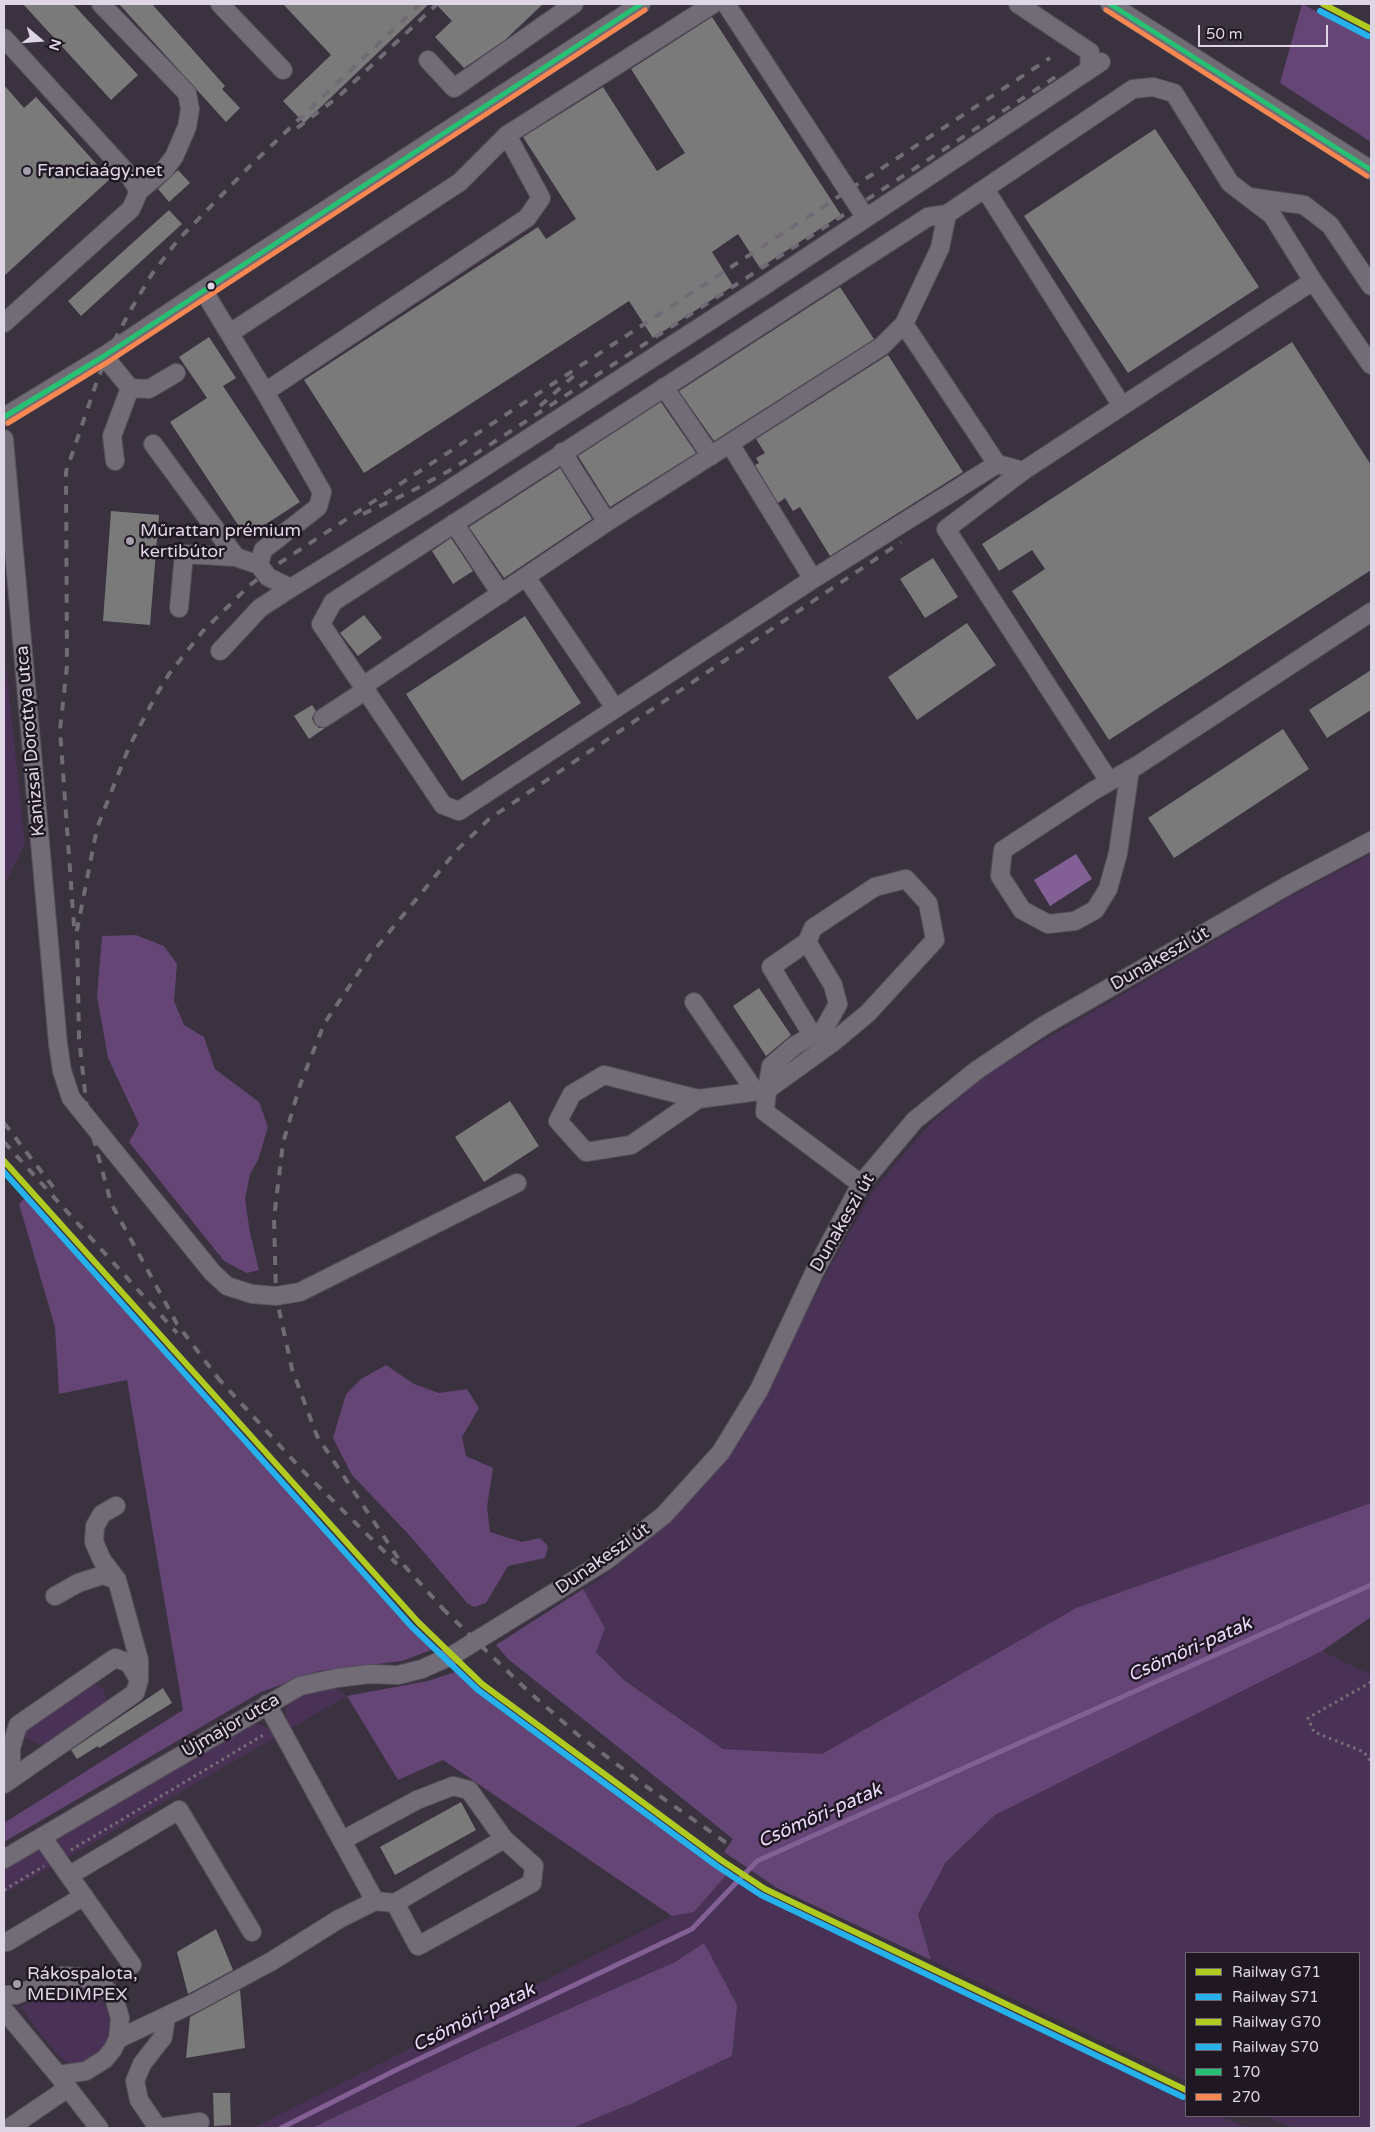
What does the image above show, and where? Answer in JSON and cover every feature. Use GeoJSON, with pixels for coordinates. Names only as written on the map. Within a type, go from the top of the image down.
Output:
{"type":"FeatureCollection","features":[{"type":"Feature","properties":{"kind":"street"},"geometry":{"type":"LineString","coordinates":[[4,323],[131,209],[139,191],[164,170],[174,157],[187,128],[190,109],[187,93],[102,4]]}},
{"type":"Feature","properties":{"kind":"street"},"geometry":{"type":"LineString","coordinates":[[220,4],[284,70]]}},
{"type":"Feature","properties":{"kind":"street"},"geometry":{"type":"LineString","coordinates":[[428,60],[454,88],[574,4]]}},
{"type":"Feature","properties":{"kind":"street"},"geometry":{"type":"LineString","coordinates":[[4,417],[104,356],[641,4]]}},
{"type":"Feature","properties":{"kind":"street"},"geometry":{"type":"LineString","coordinates":[[230,333],[460,182],[507,135],[713,4]]}},
{"type":"Feature","properties":{"kind":"street"},"geometry":{"type":"LineString","coordinates":[[726,4],[866,218]]}},
{"type":"Feature","properties":{"kind":"street"},"geometry":{"type":"LineString","coordinates":[[220,651],[260,608],[454,486],[866,218],[1095,66],[1090,52],[1018,4]]}},
{"type":"Feature","properties":{"kind":"street"},"geometry":{"type":"LineString","coordinates":[[1110,4],[1371,170]]}},
{"type":"Feature","properties":{"kind":"street"},"geometry":{"type":"LineString","coordinates":[[4,38],[128,174],[139,191]]}},
{"type":"Feature","properties":{"kind":"street"},"geometry":{"type":"LineString","coordinates":[[997,464],[813,579],[459,810],[443,805],[321,624],[333,602],[454,522],[928,217],[947,214],[1133,89],[1153,87],[1174,93],[1230,184],[1272,216],[1313,281],[1371,365]]}},
{"type":"Feature","properties":{"kind":"street"},"geometry":{"type":"LineString","coordinates":[[265,392],[527,218],[541,198],[507,135]]}},
{"type":"Feature","properties":{"kind":"street"},"geometry":{"type":"LineString","coordinates":[[985,188],[1122,406]]}},
{"type":"Feature","properties":{"kind":"street"},"geometry":{"type":"LineString","coordinates":[[1248,197],[1304,205],[1330,226],[1371,286]]}},
{"type":"Feature","properties":{"kind":"street"},"geometry":{"type":"LineString","coordinates":[[323,718],[607,522],[882,346],[904,324],[940,248],[947,214]]}},
{"type":"Feature","properties":{"kind":"street"},"geometry":{"type":"LineString","coordinates":[[1109,782],[946,529],[1023,471],[1313,281]]}},
{"type":"Feature","properties":{"kind":"street"},"geometry":{"type":"LineString","coordinates":[[203,290],[265,392],[322,492],[318,507],[263,550],[259,565]]}},
{"type":"Feature","properties":{"kind":"street"},"geometry":{"type":"LineString","coordinates":[[904,324],[997,464],[1023,471]]}},
{"type":"Feature","properties":{"kind":"street"},"geometry":{"type":"LineString","coordinates":[[104,356],[130,388],[149,389],[176,373]]}},
{"type":"Feature","properties":{"kind":"street"},"geometry":{"type":"LineString","coordinates":[[664,387],[711,456]]}},
{"type":"Feature","properties":{"kind":"street"},"geometry":{"type":"LineString","coordinates":[[115,461],[112,436],[130,388]]}},
{"type":"Feature","properties":{"kind":"street","name":"Kanizsai Dorottya utca"},"geometry":{"type":"LineString","coordinates":[[4,438],[58,1044],[62,1071],[71,1098],[212,1272],[227,1286],[252,1294],[276,1296],[300,1292],[517,1183]]}},
{"type":"Feature","properties":{"kind":"street"},"geometry":{"type":"LineString","coordinates":[[153,444],[236,557]]}},
{"type":"Feature","properties":{"kind":"street"},"geometry":{"type":"LineString","coordinates":[[730,444],[813,579]]}},
{"type":"Feature","properties":{"kind":"street"},"geometry":{"type":"LineString","coordinates":[[562,452],[607,522]]}},
{"type":"Feature","properties":{"kind":"street"},"geometry":{"type":"LineString","coordinates":[[454,522],[501,594]]}},
{"type":"Feature","properties":{"kind":"street"},"geometry":{"type":"LineString","coordinates":[[179,608],[184,554],[236,557],[259,565],[268,577],[291,588]]}},
{"type":"Feature","properties":{"kind":"street"},"geometry":{"type":"LineString","coordinates":[[526,577],[615,708]]}},
{"type":"Feature","properties":{"kind":"street"},"geometry":{"type":"LineString","coordinates":[[1130,769],[1118,853],[1108,889],[1094,910],[1075,921],[1048,924],[1022,910],[1000,876],[1003,850],[1109,782],[1369,618]]}},
{"type":"Feature","properties":{"kind":"street","name":"Dunakeszi út"},"geometry":{"type":"LineString","coordinates":[[476,1641],[614,1554],[664,1515],[721,1452],[759,1390],[815,1271],[862,1184],[915,1120],[977,1070],[1043,1026],[1290,884],[1371,841]]}},
{"type":"Feature","properties":{"kind":"street"},"geometry":{"type":"LineString","coordinates":[[698,1098],[631,1145],[586,1152],[558,1121],[572,1094],[604,1075],[698,1098],[761,1090],[832,1043],[868,1013],[934,940],[928,903],[906,880],[876,887],[813,928],[807,942],[771,967],[813,1036]]}},
{"type":"Feature","properties":{"kind":"street"},"geometry":{"type":"LineString","coordinates":[[761,1090],[771,1066],[794,1046],[824,1029],[838,1004],[832,985],[807,942]]}},
{"type":"Feature","properties":{"kind":"street"},"geometry":{"type":"LineString","coordinates":[[694,1002],[761,1090],[765,1112],[862,1184]]}},
{"type":"Feature","properties":{"kind":"street"},"geometry":{"type":"LineString","coordinates":[[4,1783],[135,1693],[139,1680],[139,1660],[118,1580],[102,1560],[94,1542],[95,1526],[102,1514],[116,1506]]}},
{"type":"Feature","properties":{"kind":"street"},"geometry":{"type":"LineString","coordinates":[[55,1596],[78,1583],[103,1574],[118,1580]]}},
{"type":"Feature","properties":{"kind":"street","name":"Újmajor utca"},"geometry":{"type":"LineString","coordinates":[[4,1859],[300,1686],[345,1677],[370,1674],[398,1674],[422,1669],[453,1655],[476,1641]]}},
{"type":"Feature","properties":{"kind":"street"},"geometry":{"type":"LineString","coordinates":[[4,1783],[11,1768],[11,1748],[18,1725],[115,1658],[129,1663],[139,1680]]}},
{"type":"Feature","properties":{"kind":"street"},"geometry":{"type":"LineString","coordinates":[[267,1704],[375,1901]]}},
{"type":"Feature","properties":{"kind":"street"},"geometry":{"type":"LineString","coordinates":[[343,1840],[416,1800],[454,1786],[469,1790],[504,1840],[534,1866],[532,1883],[418,1946],[395,1903]]}},
{"type":"Feature","properties":{"kind":"street"},"geometry":{"type":"LineString","coordinates":[[70,1875],[180,1810],[252,1932]]}},
{"type":"Feature","properties":{"kind":"street"},"geometry":{"type":"LineString","coordinates":[[42,1837],[132,1965]]}},
{"type":"Feature","properties":{"kind":"street"},"geometry":{"type":"LineString","coordinates":[[118,2038],[166,2017],[272,1961],[339,1919],[375,1901],[395,1903],[504,1840]]}},
{"type":"Feature","properties":{"kind":"street"},"geometry":{"type":"LineString","coordinates":[[7,1942],[84,1896]]}},
{"type":"Feature","properties":{"kind":"street"},"geometry":{"type":"LineString","coordinates":[[4,1995],[16,1996],[64,1976],[79,1977],[94,1981],[114,1996],[120,2018],[118,2038],[113,2049],[96,2066],[63,2081],[9,2128]]}},
{"type":"Feature","properties":{"kind":"street"},"geometry":{"type":"LineString","coordinates":[[4,2010],[99,2128]]}},
{"type":"Feature","properties":{"kind":"street"},"geometry":{"type":"LineString","coordinates":[[166,2017],[163,2037],[142,2064],[135,2081],[140,2100],[158,2128],[200,2122]]}},
{"type":"Feature","properties":{"kind":"path"},"geometry":{"type":"LineString","coordinates":[[1371,1682],[1308,1718],[1314,1732],[1364,1752],[1371,1762]]}},
{"type":"Feature","properties":{"kind":"path"},"geometry":{"type":"LineString","coordinates":[[4,1890],[278,1726]]}},
{"type":"Feature","properties":{"kind":"shaded area"},"geometry":{"type":"Polygon","coordinates":[[[1302,4],[1371,39],[1371,142],[1280,83],[1302,4]]]}},
{"type":"Feature","properties":{"kind":"shaded area"},"geometry":{"type":"Polygon","coordinates":[[[4,648],[25,844],[4,886],[4,648]]]}},
{"type":"Feature","properties":{"kind":"shaded area"},"geometry":{"type":"Polygon","coordinates":[[[1076,854],[1092,879],[1050,906],[1034,880],[1076,854]]]}},
{"type":"Feature","properties":{"kind":"shaded area"},"geometry":{"type":"Polygon","coordinates":[[[1371,854],[1371,1503],[1076,1608],[822,1754],[723,1749],[624,1679],[596,1652],[605,1628],[583,1590],[604,1576],[670,1521],[727,1455],[768,1391],[824,1278],[872,1192],[928,1126],[986,1074],[1293,895],[1371,854]]]}},
{"type":"Feature","properties":{"kind":"shaded area"},"geometry":{"type":"Polygon","coordinates":[[[136,935],[164,946],[177,964],[174,1001],[184,1025],[204,1037],[215,1069],[259,1102],[268,1127],[258,1160],[250,1174],[245,1199],[250,1233],[259,1270],[247,1273],[224,1261],[129,1142],[139,1124],[108,1058],[97,996],[102,936],[136,935]]]}},
{"type":"Feature","properties":{"kind":"shaded area"},"geometry":{"type":"Polygon","coordinates":[[[25,1198],[434,1649],[402,1661],[319,1671],[261,1692],[4,1842],[4,1823],[183,1710],[127,1380],[59,1394],[55,1327],[19,1204],[25,1198]]]}},
{"type":"Feature","properties":{"kind":"shaded area"},"geometry":{"type":"Polygon","coordinates":[[[386,1365],[414,1384],[439,1393],[467,1389],[479,1408],[462,1437],[466,1456],[493,1468],[487,1507],[490,1532],[522,1542],[540,1538],[548,1546],[545,1558],[508,1566],[486,1603],[474,1607],[467,1603],[411,1537],[352,1475],[333,1438],[346,1394],[361,1379],[386,1365]]]}},
{"type":"Feature","properties":{"kind":"shaded area"},"geometry":{"type":"Polygon","coordinates":[[[1371,1503],[1371,1617],[1322,1651],[995,1815],[946,1862],[918,1914],[931,1960],[777,1888],[724,1852],[733,1839],[508,1659],[496,1645],[583,1589],[605,1628],[596,1652],[624,1680],[723,1749],[822,1754],[1076,1608],[1371,1503]]]}},
{"type":"Feature","properties":{"kind":"shaded area"},"geometry":{"type":"Polygon","coordinates":[[[1322,1651],[1371,1675],[1371,2128],[1293,2128],[1267,2117],[1360,2117],[1360,1952],[1185,1952],[1185,2081],[931,1960],[918,1914],[946,1862],[995,1815],[1322,1651]]]}},
{"type":"Feature","properties":{"kind":"shaded area"},"geometry":{"type":"Polygon","coordinates":[[[455,1672],[478,1694],[727,1874],[694,1912],[672,1916],[443,1760],[398,1780],[347,1696],[428,1681],[455,1672]]]}},
{"type":"Feature","properties":{"kind":"shaded area"},"geometry":{"type":"Polygon","coordinates":[[[94,1683],[103,1689],[108,1702],[57,1741],[42,1746],[27,1739],[24,1735],[27,1728],[94,1683]]]}},
{"type":"Feature","properties":{"kind":"shaded area"},"geometry":{"type":"Polygon","coordinates":[[[336,1688],[347,1696],[4,1894],[4,1864],[251,1721],[267,1728],[286,1718],[286,1709],[292,1698],[306,1690],[336,1688]]]}},
{"type":"Feature","properties":{"kind":"shaded area"},"geometry":{"type":"Polygon","coordinates":[[[727,1874],[771,1902],[1185,2102],[1185,2117],[1221,2117],[1248,2128],[572,2128],[633,2103],[732,2056],[704,1943],[675,1962],[483,2047],[312,2128],[253,2128],[672,1916],[694,1912],[727,1874]]]}},
{"type":"Feature","properties":{"kind":"shaded area"},"geometry":{"type":"Polygon","coordinates":[[[704,1943],[737,2005],[732,2056],[633,2103],[572,2128],[312,2128],[483,2047],[675,1962],[704,1943]]]}},
{"type":"Feature","properties":{"kind":"shaded area"},"geometry":{"type":"Polygon","coordinates":[[[68,1984],[80,1985],[94,1991],[108,2010],[111,2025],[109,2038],[100,2054],[90,2061],[79,2064],[70,2064],[61,2058],[21,2007],[55,1987],[68,1984]]]}},
{"type":"Feature","properties":{"kind":"building"},"geometry":{"type":"Polygon","coordinates":[[[23,4],[73,4],[138,75],[111,100],[23,4]]]}},
{"type":"Feature","properties":{"kind":"building"},"geometry":{"type":"Polygon","coordinates":[[[119,4],[152,4],[225,86],[222,89],[240,108],[226,122],[119,4]]]}},
{"type":"Feature","properties":{"kind":"building"},"geometry":{"type":"Polygon","coordinates":[[[283,4],[429,4],[304,123],[283,101],[331,55],[283,4]]]}},
{"type":"Feature","properties":{"kind":"building"},"geometry":{"type":"Polygon","coordinates":[[[436,4],[543,4],[505,40],[464,68],[435,37],[452,21],[436,4]]]}},
{"type":"Feature","properties":{"kind":"building"},"geometry":{"type":"Polygon","coordinates":[[[712,17],[841,215],[760,268],[738,234],[712,252],[733,286],[653,338],[629,301],[364,473],[304,380],[538,227],[546,239],[576,219],[523,137],[603,87],[657,171],[685,153],[631,69],[712,17]]]}},
{"type":"Feature","properties":{"kind":"building"},"geometry":{"type":"Polygon","coordinates":[[[4,85],[24,108],[36,97],[110,179],[4,276],[4,85]]]}},
{"type":"Feature","properties":{"kind":"building"},"geometry":{"type":"Polygon","coordinates":[[[1155,129],[1259,287],[1128,373],[1024,216],[1155,129]]]}},
{"type":"Feature","properties":{"kind":"building"},"geometry":{"type":"Polygon","coordinates":[[[178,170],[190,183],[169,202],[158,189],[178,170]]]}},
{"type":"Feature","properties":{"kind":"building"},"geometry":{"type":"Polygon","coordinates":[[[169,210],[182,224],[81,316],[68,301],[169,210]]]}},
{"type":"Feature","properties":{"kind":"building"},"geometry":{"type":"Polygon","coordinates":[[[840,287],[874,339],[714,441],[679,391],[840,287]]]}},
{"type":"Feature","properties":{"kind":"building"},"geometry":{"type":"Polygon","coordinates":[[[209,337],[236,378],[223,386],[300,502],[246,537],[170,422],[207,398],[179,357],[209,337]]]}},
{"type":"Feature","properties":{"kind":"building"},"geometry":{"type":"Polygon","coordinates":[[[1292,342],[1371,465],[1371,570],[1109,740],[1012,591],[1045,569],[1032,550],[999,571],[982,544],[1292,342]]]}},
{"type":"Feature","properties":{"kind":"building"},"geometry":{"type":"Polygon","coordinates":[[[888,355],[963,472],[830,556],[800,507],[793,511],[785,498],[778,503],[755,465],[759,463],[756,458],[765,453],[756,439],[888,355]]]}},
{"type":"Feature","properties":{"kind":"building"},"geometry":{"type":"Polygon","coordinates":[[[661,402],[696,453],[610,507],[578,456],[661,402]]]}},
{"type":"Feature","properties":{"kind":"building"},"geometry":{"type":"Polygon","coordinates":[[[560,468],[592,519],[504,578],[469,527],[560,468]]]}},
{"type":"Feature","properties":{"kind":"building"},"geometry":{"type":"Polygon","coordinates":[[[111,511],[159,515],[150,625],[103,621],[111,511]]]}},
{"type":"Feature","properties":{"kind":"building"},"geometry":{"type":"Polygon","coordinates":[[[451,538],[473,571],[453,584],[432,551],[451,538]]]}},
{"type":"Feature","properties":{"kind":"building"},"geometry":{"type":"Polygon","coordinates":[[[933,558],[958,597],[925,618],[900,579],[933,558]]]}},
{"type":"Feature","properties":{"kind":"building"},"geometry":{"type":"Polygon","coordinates":[[[364,615],[382,638],[358,656],[340,633],[364,615]]]}},
{"type":"Feature","properties":{"kind":"building"},"geometry":{"type":"Polygon","coordinates":[[[525,616],[581,703],[462,781],[406,694],[525,616]]]}},
{"type":"Feature","properties":{"kind":"building"},"geometry":{"type":"Polygon","coordinates":[[[967,623],[996,665],[917,720],[888,677],[967,623]]]}},
{"type":"Feature","properties":{"kind":"building"},"geometry":{"type":"Polygon","coordinates":[[[1371,670],[1371,710],[1327,738],[1309,710],[1371,670]]]}},
{"type":"Feature","properties":{"kind":"building"},"geometry":{"type":"Polygon","coordinates":[[[312,705],[316,711],[312,718],[314,723],[319,728],[325,728],[309,739],[294,716],[312,705]]]}},
{"type":"Feature","properties":{"kind":"building"},"geometry":{"type":"Polygon","coordinates":[[[1283,729],[1309,769],[1174,858],[1148,818],[1283,729]]]}},
{"type":"Feature","properties":{"kind":"building"},"geometry":{"type":"Polygon","coordinates":[[[759,988],[791,1035],[766,1056],[733,1006],[759,988]]]}},
{"type":"Feature","properties":{"kind":"building"},"geometry":{"type":"Polygon","coordinates":[[[510,1101],[539,1146],[484,1182],[455,1137],[510,1101]]]}},
{"type":"Feature","properties":{"kind":"building"},"geometry":{"type":"Polygon","coordinates":[[[163,1688],[172,1703],[99,1748],[98,1746],[77,1759],[71,1750],[163,1688]]]}},
{"type":"Feature","properties":{"kind":"building"},"geometry":{"type":"Polygon","coordinates":[[[461,1802],[476,1830],[395,1875],[380,1847],[461,1802]]]}},
{"type":"Feature","properties":{"kind":"building"},"geometry":{"type":"Polygon","coordinates":[[[216,1929],[233,1970],[188,1994],[177,1952],[216,1929]]]}},
{"type":"Feature","properties":{"kind":"building"},"geometry":{"type":"Polygon","coordinates":[[[240,1990],[245,2048],[186,2058],[190,2017],[240,1990]]]}},
{"type":"Feature","properties":{"kind":"building"},"geometry":{"type":"Polygon","coordinates":[[[213,2093],[230,2093],[231,2125],[214,2126],[213,2093]]]}},
{"type":"Feature","properties":{"kind":"waterway","name":"Csömöri-patak"},"geometry":{"type":"LineString","coordinates":[[281,2128],[396,2070],[692,1929],[757,1861],[1371,1585]]}},
{"type":"Feature","properties":{"kind":"railway"},"geometry":{"type":"LineString","coordinates":[[74,926],[60,730],[67,666],[66,472],[97,381],[111,347],[130,311],[152,274],[178,240],[250,166],[420,4]]}},
{"type":"Feature","properties":{"kind":"railway"},"geometry":{"type":"LineString","coordinates":[[297,128],[338,97],[437,4]]}},
{"type":"Feature","properties":{"kind":"railway"},"geometry":{"type":"LineString","coordinates":[[221,1382],[177,1324],[111,1203],[88,1118],[79,1038],[77,930],[97,828],[129,747],[169,674],[203,631],[250,585],[275,566],[1050,58]]}},
{"type":"Feature","properties":{"kind":"railway"},"geometry":{"type":"LineString","coordinates":[[363,514],[410,492],[454,468],[1060,74]]}},
{"type":"Feature","properties":{"kind":"railway"},"geometry":{"type":"LineString","coordinates":[[540,406],[577,373]]}},
{"type":"Feature","properties":{"kind":"railway"},"geometry":{"type":"LineString","coordinates":[[446,1612],[400,1561],[317,1436],[292,1369],[276,1296],[274,1218],[283,1143],[300,1085],[324,1024],[371,954],[457,850],[489,819],[901,542]]}},
{"type":"Feature","properties":{"kind":"railway"},"geometry":{"type":"LineString","coordinates":[[4,1123],[57,1192]]}},
{"type":"Feature","properties":{"kind":"railway"},"geometry":{"type":"LineString","coordinates":[[4,1142],[177,1333]]}},
{"type":"Feature","properties":{"kind":"railway"},"geometry":{"type":"LineString","coordinates":[[217,1377],[304,1472],[397,1564]]}},
{"type":"Feature","properties":{"kind":"railway"},"geometry":{"type":"LineString","coordinates":[[442,1608],[528,1691],[578,1735],[647,1787],[728,1844]]}},
{"type":"Feature","properties":{"kind":"rail line","name":"G70"},"geometry":{"type":"LineString","coordinates":[[1323,4],[1371,29]]}},
{"type":"Feature","properties":{"kind":"rail line","name":"S70"},"geometry":{"type":"LineString","coordinates":[[1320,11],[1368,36]]}},
{"type":"Feature","properties":{"kind":"rail line","name":"G71"},"geometry":{"type":"LineString","coordinates":[[4,1161],[418,1622],[482,1684],[721,1860],[765,1889],[1185,2090]]}},
{"type":"Feature","properties":{"kind":"rail line","name":"S71"},"geometry":{"type":"LineString","coordinates":[[4,1172],[412,1627],[478,1690],[717,1866],[761,1895],[1183,2097]]}},
{"type":"Feature","properties":{"kind":"transit line","name":"170"},"geometry":{"type":"LineString","coordinates":[[4,417],[104,356],[641,4]]}},
{"type":"Feature","properties":{"kind":"transit line","name":"170"},"geometry":{"type":"LineString","coordinates":[[1110,4],[1371,170]]}},
{"type":"Feature","properties":{"kind":"transit line","name":"270"},"geometry":{"type":"LineString","coordinates":[[8,423],[108,362],[645,10]]}},
{"type":"Feature","properties":{"kind":"transit line","name":"270"},"geometry":{"type":"LineString","coordinates":[[1106,10],[1367,176]]}},
{"type":"Feature","properties":{"kind":"place","name":"Franciaágy.net"},"geometry":{"type":"Point","coordinates":[27,171]}},
{"type":"Feature","properties":{"kind":"place","name":"Műrattan prémium kertibútor"},"geometry":{"type":"Point","coordinates":[130,541]}},
{"type":"Feature","properties":{"kind":"place","name":"Rákospalota, MEDIMPEX"},"geometry":{"type":"Point","coordinates":[17,1984]}}]}
